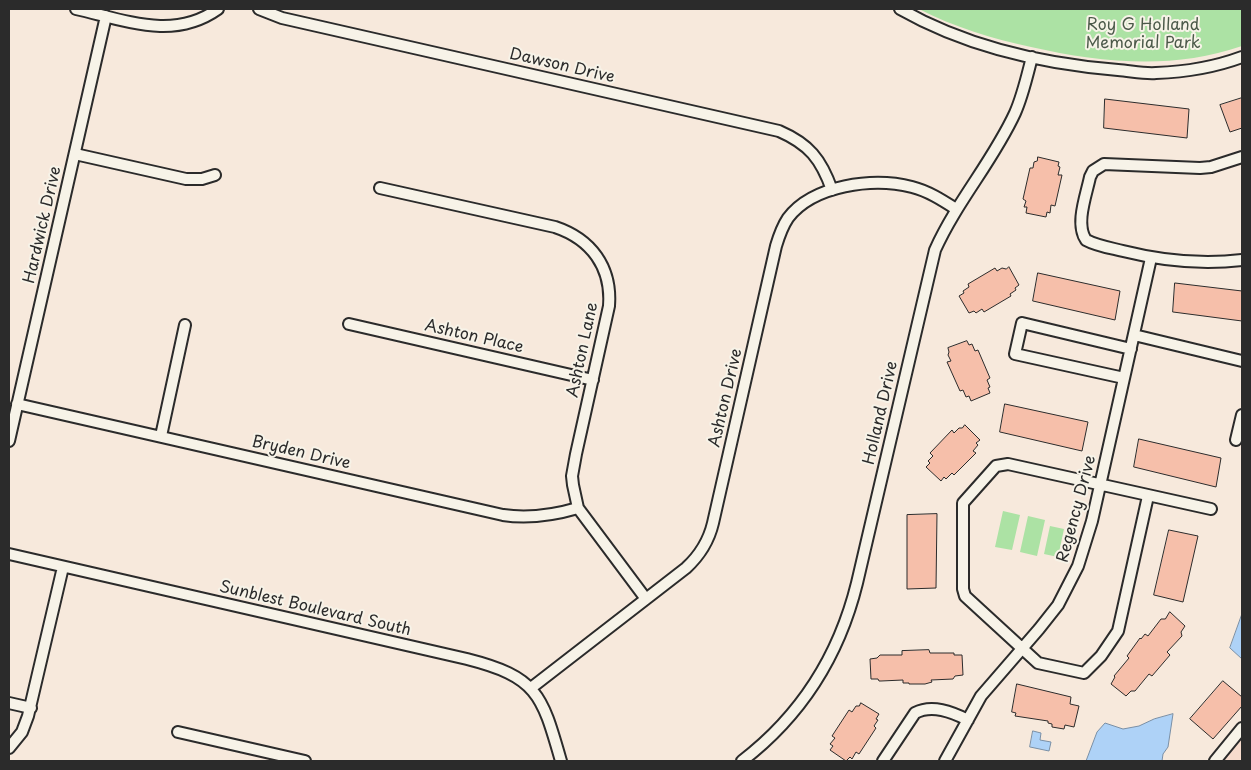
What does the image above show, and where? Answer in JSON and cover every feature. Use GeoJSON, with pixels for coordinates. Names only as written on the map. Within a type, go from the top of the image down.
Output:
{"type":"FeatureCollection","features":[{"type":"Feature","properties":{"kind":"street"},"geometry":{"type":"LineString","coordinates":[[76,9],[152,26],[173,26],[194,22],[218,9]]}},
{"type":"Feature","properties":{"kind":"street","name":"Dawson Drive"},"geometry":{"type":"LineString","coordinates":[[258,9],[292,20],[778,131],[800,142],[813,154],[824,168],[832,190]]}},
{"type":"Feature","properties":{"kind":"street"},"geometry":{"type":"LineString","coordinates":[[900,9],[948,32],[992,47],[1073,65],[1155,73],[1214,65],[1242,57]]}},
{"type":"Feature","properties":{"kind":"street","name":"Hardwick Drive"},"geometry":{"type":"LineString","coordinates":[[9,441],[106,16]]}},
{"type":"Feature","properties":{"kind":"street","name":"Holland Drive"},"geometry":{"type":"LineString","coordinates":[[742,761],[764,743],[794,713],[823,670],[845,625],[858,583],[931,262],[941,237],[956,209],[999,143],[1015,114],[1032,57]]}},
{"type":"Feature","properties":{"kind":"street"},"geometry":{"type":"LineString","coordinates":[[75,154],[186,179],[202,179],[215,175]]}},
{"type":"Feature","properties":{"kind":"street"},"geometry":{"type":"LineString","coordinates":[[1242,157],[1212,167],[1200,168],[1104,164],[1093,171],[1080,223],[1081,231],[1086,240],[1152,258],[1190,263],[1242,260]]}},
{"type":"Feature","properties":{"kind":"street","name":"Ashton Drive"},"geometry":{"type":"LineString","coordinates":[[530,688],[692,563],[697,557],[709,535],[774,254],[780,232],[790,216],[802,204],[815,196],[832,190],[866,183],[896,184],[926,192],[956,209]]}},
{"type":"Feature","properties":{"kind":"street","name":"Ashton Lane"},"geometry":{"type":"LineString","coordinates":[[380,188],[555,227],[570,233],[586,243],[597,255],[607,277],[610,293],[608,312],[572,476],[574,494],[578,508],[646,598]]}},
{"type":"Feature","properties":{"kind":"street","name":"Regency Drive"},"geometry":{"type":"LineString","coordinates":[[945,761],[981,696],[1058,605],[1072,580],[1088,538],[1152,258]]}},
{"type":"Feature","properties":{"kind":"street","name":"Ashton Place"},"geometry":{"type":"LineString","coordinates":[[349,324],[593,380]]}},
{"type":"Feature","properties":{"kind":"street"},"geometry":{"type":"LineString","coordinates":[[1124,378],[1015,354],[1020,331],[1022,324],[1131,349]]}},
{"type":"Feature","properties":{"kind":"street"},"geometry":{"type":"LineString","coordinates":[[160,436],[186,325]]}},
{"type":"Feature","properties":{"kind":"street"},"geometry":{"type":"LineString","coordinates":[[1134,335],[1242,361]]}},
{"type":"Feature","properties":{"kind":"street","name":"Bryden Drive"},"geometry":{"type":"LineString","coordinates":[[17,404],[503,515],[528,517],[566,512],[578,508]]}},
{"type":"Feature","properties":{"kind":"street"},"geometry":{"type":"LineString","coordinates":[[1236,440],[1242,415]]}},
{"type":"Feature","properties":{"kind":"street"},"geometry":{"type":"LineString","coordinates":[[1148,496],[1116,637],[1084,673],[1038,663],[965,596],[963,589],[963,503],[996,466],[1008,464],[1211,509]]}},
{"type":"Feature","properties":{"kind":"street","name":"Sunblest Boulevard South"},"geometry":{"type":"LineString","coordinates":[[9,554],[467,659],[501,669],[521,680],[542,703],[549,718],[561,761]]}},
{"type":"Feature","properties":{"kind":"street"},"geometry":{"type":"LineString","coordinates":[[9,748],[22,732],[31,708],[63,567]]}},
{"type":"Feature","properties":{"kind":"street"},"geometry":{"type":"LineString","coordinates":[[9,702],[31,708]]}},
{"type":"Feature","properties":{"kind":"street"},"geometry":{"type":"LineString","coordinates":[[883,761],[915,713],[921,710],[947,710],[968,720]]}},
{"type":"Feature","properties":{"kind":"street"},"geometry":{"type":"LineString","coordinates":[[1216,761],[1242,728]]}},
{"type":"Feature","properties":{"kind":"street"},"geometry":{"type":"LineString","coordinates":[[178,732],[305,761]]}},
{"type":"Feature","properties":{"kind":"shaded area"},"geometry":{"type":"Polygon","coordinates":[[[1242,732],[1242,761],[1218,761],[1242,732]]]}},
{"type":"Feature","properties":{"kind":"green space","name":"Roy G Holland Memorial Park"},"geometry":{"type":"Polygon","coordinates":[[[919,9],[1242,9],[1242,46],[1190,59],[1164,61],[1137,62],[1084,57],[1031,47],[974,32],[919,9]]]}},
{"type":"Feature","properties":{"kind":"green space"},"geometry":{"type":"Polygon","coordinates":[[[1003,511],[1020,515],[1012,550],[995,547],[1003,511]]]}},
{"type":"Feature","properties":{"kind":"green space"},"geometry":{"type":"Polygon","coordinates":[[[1028,516],[1045,520],[1037,556],[1020,552],[1028,516]]]}},
{"type":"Feature","properties":{"kind":"green space"},"geometry":{"type":"Polygon","coordinates":[[[1050,526],[1064,529],[1058,557],[1044,554],[1050,526]]]}},
{"type":"Feature","properties":{"kind":"water"},"geometry":{"type":"Polygon","coordinates":[[[1242,614],[1242,659],[1230,648],[1242,614]]]}},
{"type":"Feature","properties":{"kind":"water"},"geometry":{"type":"Polygon","coordinates":[[[1173,714],[1168,747],[1163,754],[1162,761],[1086,761],[1097,732],[1105,723],[1123,729],[1139,726],[1154,719],[1173,714]]]}},
{"type":"Feature","properties":{"kind":"water"},"geometry":{"type":"Polygon","coordinates":[[[1033,731],[1041,733],[1040,740],[1051,742],[1049,751],[1030,747],[1033,731]]]}},
{"type":"Feature","properties":{"kind":"building"},"geometry":{"type":"Polygon","coordinates":[[[1242,98],[1242,128],[1230,132],[1220,105],[1242,98]]]}},
{"type":"Feature","properties":{"kind":"building"},"geometry":{"type":"Polygon","coordinates":[[[1105,99],[1189,109],[1187,138],[1104,128],[1105,99]]]}},
{"type":"Feature","properties":{"kind":"building"},"geometry":{"type":"Polygon","coordinates":[[[1038,157],[1059,162],[1058,175],[1062,175],[1055,206],[1051,205],[1050,213],[1047,212],[1046,217],[1026,213],[1027,207],[1024,207],[1026,201],[1023,199],[1030,168],[1033,168],[1034,162],[1037,161],[1038,157]]]}},
{"type":"Feature","properties":{"kind":"building"},"geometry":{"type":"Polygon","coordinates":[[[1009,267],[1019,285],[1010,294],[1011,296],[984,312],[982,309],[976,313],[974,311],[969,313],[959,296],[969,287],[968,284],[995,268],[997,271],[1009,267]]]}},
{"type":"Feature","properties":{"kind":"building"},"geometry":{"type":"Polygon","coordinates":[[[1038,273],[1120,291],[1115,320],[1033,301],[1038,273]]]}},
{"type":"Feature","properties":{"kind":"building"},"geometry":{"type":"Polygon","coordinates":[[[1175,283],[1242,291],[1242,321],[1173,312],[1175,283]]]}},
{"type":"Feature","properties":{"kind":"building"},"geometry":{"type":"Polygon","coordinates":[[[967,341],[969,345],[972,344],[975,351],[978,350],[990,378],[987,380],[990,393],[971,401],[969,396],[966,397],[963,390],[960,391],[947,362],[951,361],[948,355],[948,348],[967,341]]]}},
{"type":"Feature","properties":{"kind":"building"},"geometry":{"type":"Polygon","coordinates":[[[1005,404],[1088,422],[1082,451],[1000,432],[1005,404]]]}},
{"type":"Feature","properties":{"kind":"building"},"geometry":{"type":"Polygon","coordinates":[[[965,425],[980,440],[976,443],[978,445],[973,451],[976,453],[954,475],[952,473],[941,481],[926,467],[930,463],[928,461],[933,456],[930,453],[952,430],[954,433],[965,425]]]}},
{"type":"Feature","properties":{"kind":"building"},"geometry":{"type":"Polygon","coordinates":[[[1139,439],[1221,458],[1216,487],[1134,467],[1139,439]]]}},
{"type":"Feature","properties":{"kind":"building"},"geometry":{"type":"Polygon","coordinates":[[[937,514],[936,588],[907,589],[907,515],[937,514]]]}},
{"type":"Feature","properties":{"kind":"building"},"geometry":{"type":"Polygon","coordinates":[[[1169,530],[1198,536],[1183,602],[1154,595],[1169,530]]]}},
{"type":"Feature","properties":{"kind":"building"},"geometry":{"type":"Polygon","coordinates":[[[1170,612],[1185,626],[1181,632],[1182,636],[1167,652],[1170,655],[1152,676],[1149,674],[1135,691],[1131,691],[1126,696],[1111,684],[1114,676],[1129,658],[1127,656],[1140,638],[1145,634],[1148,636],[1161,619],[1165,619],[1170,612]]]}},
{"type":"Feature","properties":{"kind":"building"},"geometry":{"type":"Polygon","coordinates":[[[929,650],[930,653],[962,655],[963,675],[955,676],[953,679],[931,680],[932,682],[925,684],[903,683],[903,680],[879,681],[878,679],[871,679],[870,659],[877,658],[880,655],[902,655],[902,651],[929,650]]]}},
{"type":"Feature","properties":{"kind":"building"},"geometry":{"type":"Polygon","coordinates":[[[1223,681],[1242,697],[1242,706],[1213,739],[1190,719],[1223,681]]]}},
{"type":"Feature","properties":{"kind":"building"},"geometry":{"type":"Polygon","coordinates":[[[1017,684],[1071,697],[1070,704],[1079,706],[1074,727],[1065,725],[1064,729],[1052,727],[1052,724],[1048,723],[1048,721],[1015,716],[1016,713],[1012,712],[1017,684]]]}},
{"type":"Feature","properties":{"kind":"building"},"geometry":{"type":"Polygon","coordinates":[[[861,703],[879,714],[874,726],[876,728],[859,754],[856,752],[852,759],[850,757],[846,761],[830,750],[833,746],[830,744],[835,738],[832,736],[849,710],[852,712],[861,703]]]}}]}
